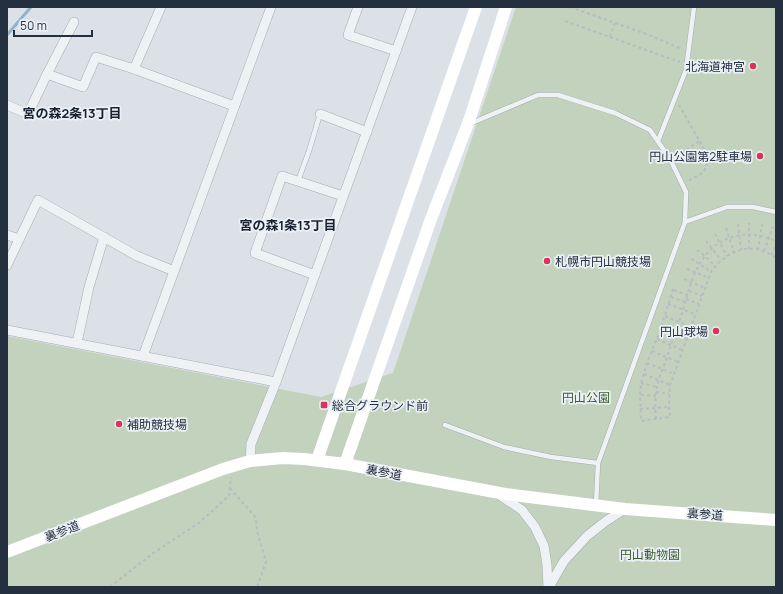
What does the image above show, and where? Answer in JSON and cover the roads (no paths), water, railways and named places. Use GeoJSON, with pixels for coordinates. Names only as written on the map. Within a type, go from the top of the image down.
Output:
{"type":"FeatureCollection","features":[{"type":"Feature","properties":{"kind":"street"},"geometry":{"type":"LineString","coordinates":[[134,69],[161,7]]}},
{"type":"Feature","properties":{"kind":"street"},"geometry":{"type":"LineString","coordinates":[[143,356],[271,7]]}},
{"type":"Feature","properties":{"kind":"street"},"geometry":{"type":"LineString","coordinates":[[358,7],[348,36],[396,51]]}},
{"type":"Feature","properties":{"kind":"street"},"geometry":{"type":"LineString","coordinates":[[250,461],[251,444],[276,382],[412,7]]}},
{"type":"Feature","properties":{"kind":"street"},"geometry":{"type":"LineString","coordinates":[[317,460],[476,7]]}},
{"type":"Feature","properties":{"kind":"street"},"geometry":{"type":"LineString","coordinates":[[345,464],[431,219],[469,121],[506,7]]}},
{"type":"Feature","properties":{"kind":"street"},"geometry":{"type":"LineString","coordinates":[[7,105],[28,114],[74,22]]}},
{"type":"Feature","properties":{"kind":"street"},"geometry":{"type":"LineString","coordinates":[[47,74],[83,86],[96,57],[134,69],[234,106]]}},
{"type":"Feature","properties":{"kind":"street"},"geometry":{"type":"LineString","coordinates":[[320,114],[367,132]]}},
{"type":"Feature","properties":{"kind":"street"},"geometry":{"type":"LineString","coordinates":[[315,275],[255,253],[282,176],[343,196]]}},
{"type":"Feature","properties":{"kind":"street"},"geometry":{"type":"LineString","coordinates":[[7,265],[38,200],[137,256],[174,271]]}},
{"type":"Feature","properties":{"kind":"street"},"geometry":{"type":"LineString","coordinates":[[7,235],[19,239]]}},
{"type":"Feature","properties":{"kind":"street"},"geometry":{"type":"LineString","coordinates":[[78,338],[88,287],[104,237]]}},
{"type":"Feature","properties":{"kind":"street"},"geometry":{"type":"LineString","coordinates":[[7,330],[276,382]]}},
{"type":"Feature","properties":{"kind":"street","name":"裏参道"},"geometry":{"type":"LineString","coordinates":[[7,552],[216,472],[250,461],[283,458],[317,460],[345,464],[497,492],[625,509],[776,520]]}},
{"type":"Feature","properties":{"kind":"street"},"geometry":{"type":"LineString","coordinates":[[497,492],[522,510],[535,527],[544,546],[547,564],[548,587]]}},
{"type":"Feature","properties":{"kind":"street"},"geometry":{"type":"LineString","coordinates":[[548,587],[564,560],[587,536],[606,521],[625,509]]}},
{"type":"Feature","properties":{"kind":"lane"},"geometry":{"type":"LineString","coordinates":[[658,141],[686,70],[694,7]]}},
{"type":"Feature","properties":{"kind":"lane"},"geometry":{"type":"LineString","coordinates":[[469,121],[474,122],[538,95],[558,95],[615,113],[650,130],[670,159],[686,192],[685,222],[598,463],[596,505]]}},
{"type":"Feature","properties":{"kind":"lane"},"geometry":{"type":"LineString","coordinates":[[298,181],[320,114]]}},
{"type":"Feature","properties":{"kind":"lane"},"geometry":{"type":"LineString","coordinates":[[685,222],[727,207],[753,207],[776,212]]}},
{"type":"Feature","properties":{"kind":"lane"},"geometry":{"type":"LineString","coordinates":[[445,425],[504,447],[551,457],[598,463]]}},
{"type":"Feature","properties":{"kind":"waterway"},"geometry":{"type":"LineString","coordinates":[[7,35],[31,7]]}},
{"type":"Feature","properties":{"kind":"place","name":"北海道神宮"},"geometry":{"type":"Point","coordinates":[753,66]}},
{"type":"Feature","properties":{"kind":"place","name":"円山公園第2駐車場"},"geometry":{"type":"Point","coordinates":[760,156]}},
{"type":"Feature","properties":{"kind":"place","name":"札幌市円山競技場"},"geometry":{"type":"Point","coordinates":[547,261]}},
{"type":"Feature","properties":{"kind":"place","name":"円山球場"},"geometry":{"type":"Point","coordinates":[716,331]}},
{"type":"Feature","properties":{"kind":"place","name":"総合グラウンド前"},"geometry":{"type":"Point","coordinates":[324,405]}},
{"type":"Feature","properties":{"kind":"place","name":"補助競技場"},"geometry":{"type":"Point","coordinates":[119,424]}},
{"type":"Feature","properties":{"kind":"district","name":"宮の森2条13丁目"},"geometry":{"type":"Point","coordinates":[72,113]}},
{"type":"Feature","properties":{"kind":"district","name":"宮の森1条13丁目"},"geometry":{"type":"Point","coordinates":[288,225]}},
{"type":"Feature","properties":{"kind":"park label","name":"円山公園"},"geometry":{"type":"Point","coordinates":[586,397]}},
{"type":"Feature","properties":{"kind":"park label","name":"円山動物園"},"geometry":{"type":"Point","coordinates":[650,554]}}]}
